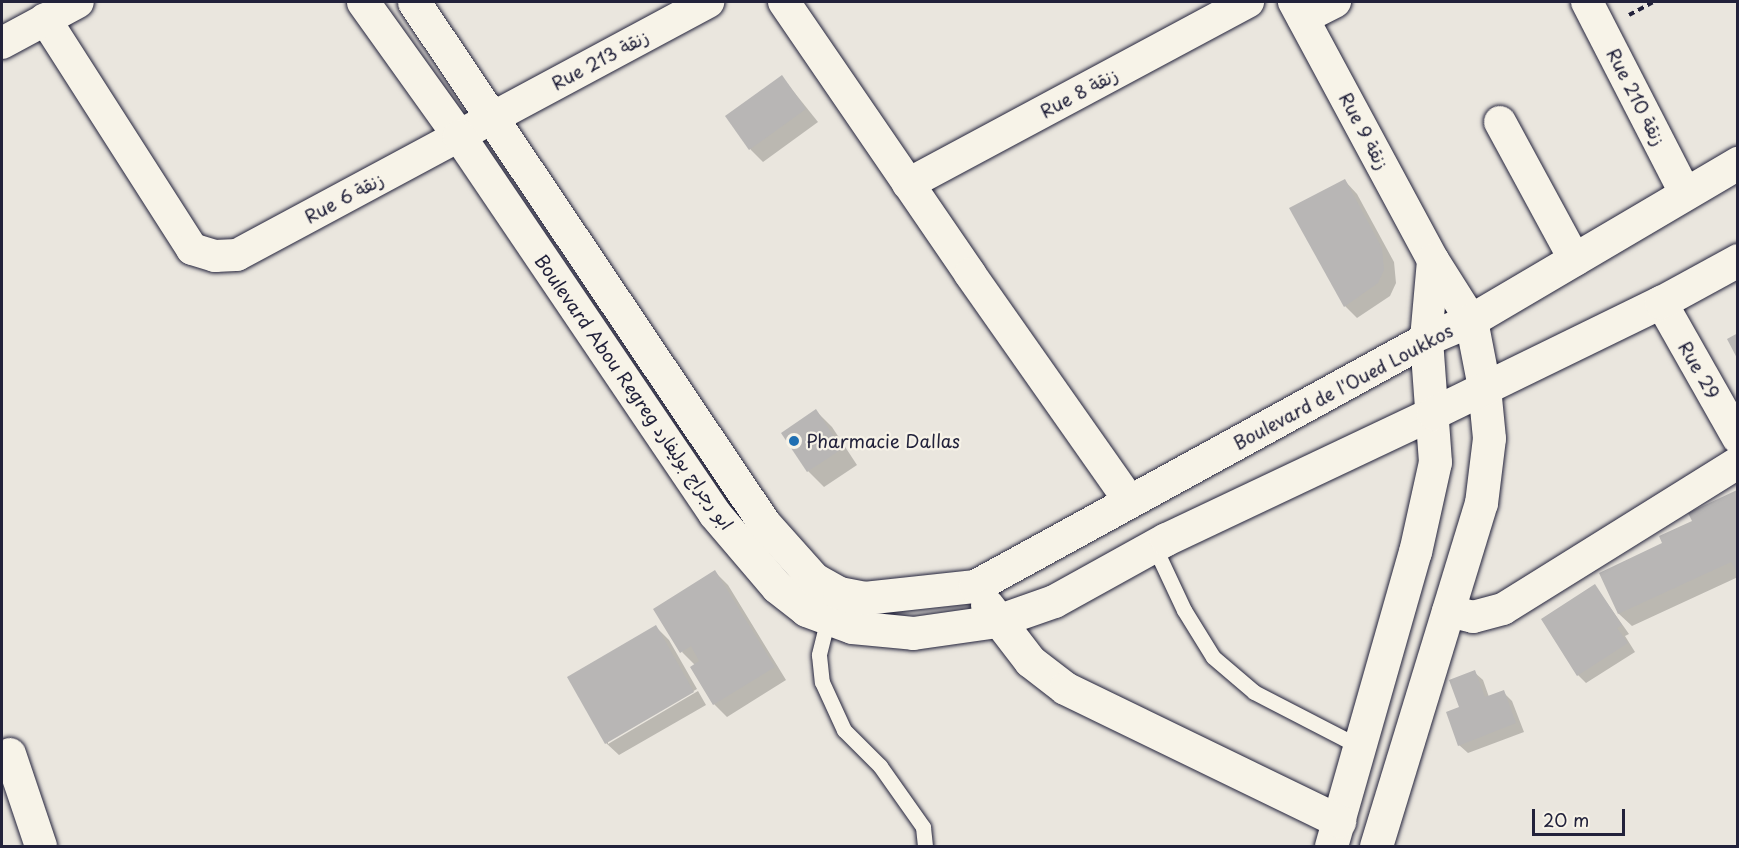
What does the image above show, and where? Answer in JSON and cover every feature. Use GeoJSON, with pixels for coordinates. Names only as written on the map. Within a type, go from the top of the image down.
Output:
{"type":"FeatureCollection","features":[{"type":"Feature","properties":{"kind":"main road","name":"Boulevard Abou Regreg ابو رجراج بوليفارد"},"geometry":{"type":"LineString","coordinates":[[363,2],[459,136],[714,513],[777,587],[806,610],[852,627],[913,633],[997,621]]}},
{"type":"Feature","properties":{"kind":"main road","name":"Boulevard Abou Regreg ابو رجراج بوليفارد"},"geometry":{"type":"LineString","coordinates":[[414,2],[764,523],[814,579],[839,593],[864,598],[975,586]]}},
{"type":"Feature","properties":{"kind":"main road","name":"Boulevard de l'Oued Loukkos"},"geometry":{"type":"LineString","coordinates":[[975,586],[1426,339],[1471,320],[1737,163]]}},
{"type":"Feature","properties":{"kind":"main road"},"geometry":{"type":"LineString","coordinates":[[997,621],[1054,601],[1154,546],[1661,302],[1737,260]]}},
{"type":"Feature","properties":{"kind":"main road"},"geometry":{"type":"LineString","coordinates":[[1376,846],[1480,503],[1489,438],[1484,387],[1471,320]]}},
{"type":"Feature","properties":{"kind":"main road"},"geometry":{"type":"LineString","coordinates":[[975,586],[997,621],[1030,661],[1065,687],[1335,834],[1415,552],[1435,462],[1426,339]]}},
{"type":"Feature","properties":{"kind":"street"},"geometry":{"type":"LineString","coordinates":[[2,43],[78,2]]}},
{"type":"Feature","properties":{"kind":"street","name":"Rue 213 زنقة"},"geometry":{"type":"LineString","coordinates":[[493,118],[708,2]]}},
{"type":"Feature","properties":{"kind":"street"},"geometry":{"type":"LineString","coordinates":[[784,2],[1129,500]]}},
{"type":"Feature","properties":{"kind":"street","name":"Rue 8 زنقة"},"geometry":{"type":"LineString","coordinates":[[908,184],[1248,2]]}},
{"type":"Feature","properties":{"kind":"street"},"geometry":{"type":"LineString","coordinates":[[1298,10],[1335,2]]}},
{"type":"Feature","properties":{"kind":"street","name":"Rue 210 زنقة"},"geometry":{"type":"LineString","coordinates":[[1587,2],[1684,193]]}},
{"type":"Feature","properties":{"kind":"street","name":"Rue 9 زنقة"},"geometry":{"type":"LineString","coordinates":[[1298,10],[1433,260],[1471,320]]}},
{"type":"Feature","properties":{"kind":"street","name":"Rue 6 زنقة"},"geometry":{"type":"LineString","coordinates":[[45,19],[192,249],[215,256],[237,255],[493,118]]}},
{"type":"Feature","properties":{"kind":"street"},"geometry":{"type":"LineString","coordinates":[[1500,122],[1575,260]]}},
{"type":"Feature","properties":{"kind":"street"},"geometry":{"type":"LineString","coordinates":[[1426,339],[1433,260]]}},
{"type":"Feature","properties":{"kind":"street","name":"Rue 29"},"geometry":{"type":"LineString","coordinates":[[1661,302],[1736,431]]}},
{"type":"Feature","properties":{"kind":"street"},"geometry":{"type":"LineString","coordinates":[[1448,611],[1473,617],[1484,616],[1503,609],[1737,463]]}},
{"type":"Feature","properties":{"kind":"street"},"geometry":{"type":"LineString","coordinates":[[10,754],[41,846]]}},
{"type":"Feature","properties":{"kind":"lane"},"geometry":{"type":"LineString","coordinates":[[1154,546],[1184,610],[1214,657],[1254,692],[1360,747]]}},
{"type":"Feature","properties":{"kind":"lane"},"geometry":{"type":"LineString","coordinates":[[828,618],[819,655],[822,682],[844,730],[880,766],[924,826],[925,846]]}},
{"type":"Feature","properties":{"kind":"building"},"geometry":{"type":"Polygon","coordinates":[[[782,75],[806,109],[749,150],[725,116],[782,75]]]}},
{"type":"Feature","properties":{"kind":"building"},"geometry":{"type":"Polygon","coordinates":[[[1345,179],[1382,248],[1384,270],[1378,283],[1344,307],[1289,208],[1345,179]]]}},
{"type":"Feature","properties":{"kind":"building"},"geometry":{"type":"Polygon","coordinates":[[[1738,333],[1738,360],[1727,339],[1738,333]]]}},
{"type":"Feature","properties":{"kind":"building"},"geometry":{"type":"Polygon","coordinates":[[[816,409],[842,449],[807,472],[781,433],[816,409]]]}},
{"type":"Feature","properties":{"kind":"building"},"geometry":{"type":"Polygon","coordinates":[[[1737,490],[1738,574],[1731,562],[1618,614],[1599,573],[1662,543],[1659,536],[1692,521],[1688,513],[1737,490]]]}},
{"type":"Feature","properties":{"kind":"building"},"geometry":{"type":"Polygon","coordinates":[[[715,570],[775,667],[713,705],[690,667],[699,661],[691,646],[680,653],[653,609],[715,570]]]}},
{"type":"Feature","properties":{"kind":"building"},"geometry":{"type":"Polygon","coordinates":[[[1595,584],[1622,625],[1617,628],[1628,643],[1577,676],[1541,619],[1595,584]]]}},
{"type":"Feature","properties":{"kind":"building"},"geometry":{"type":"Polygon","coordinates":[[[656,625],[694,692],[605,744],[567,677],[656,625]]]}},
{"type":"Feature","properties":{"kind":"building"},"geometry":{"type":"Polygon","coordinates":[[[1475,670],[1485,697],[1504,690],[1516,723],[1458,746],[1446,712],[1459,707],[1449,680],[1475,670]]]}},
{"type":"Feature","properties":{"kind":"place","name":"Pharmacie Dallas"},"geometry":{"type":"Point","coordinates":[794,441]}}]}
